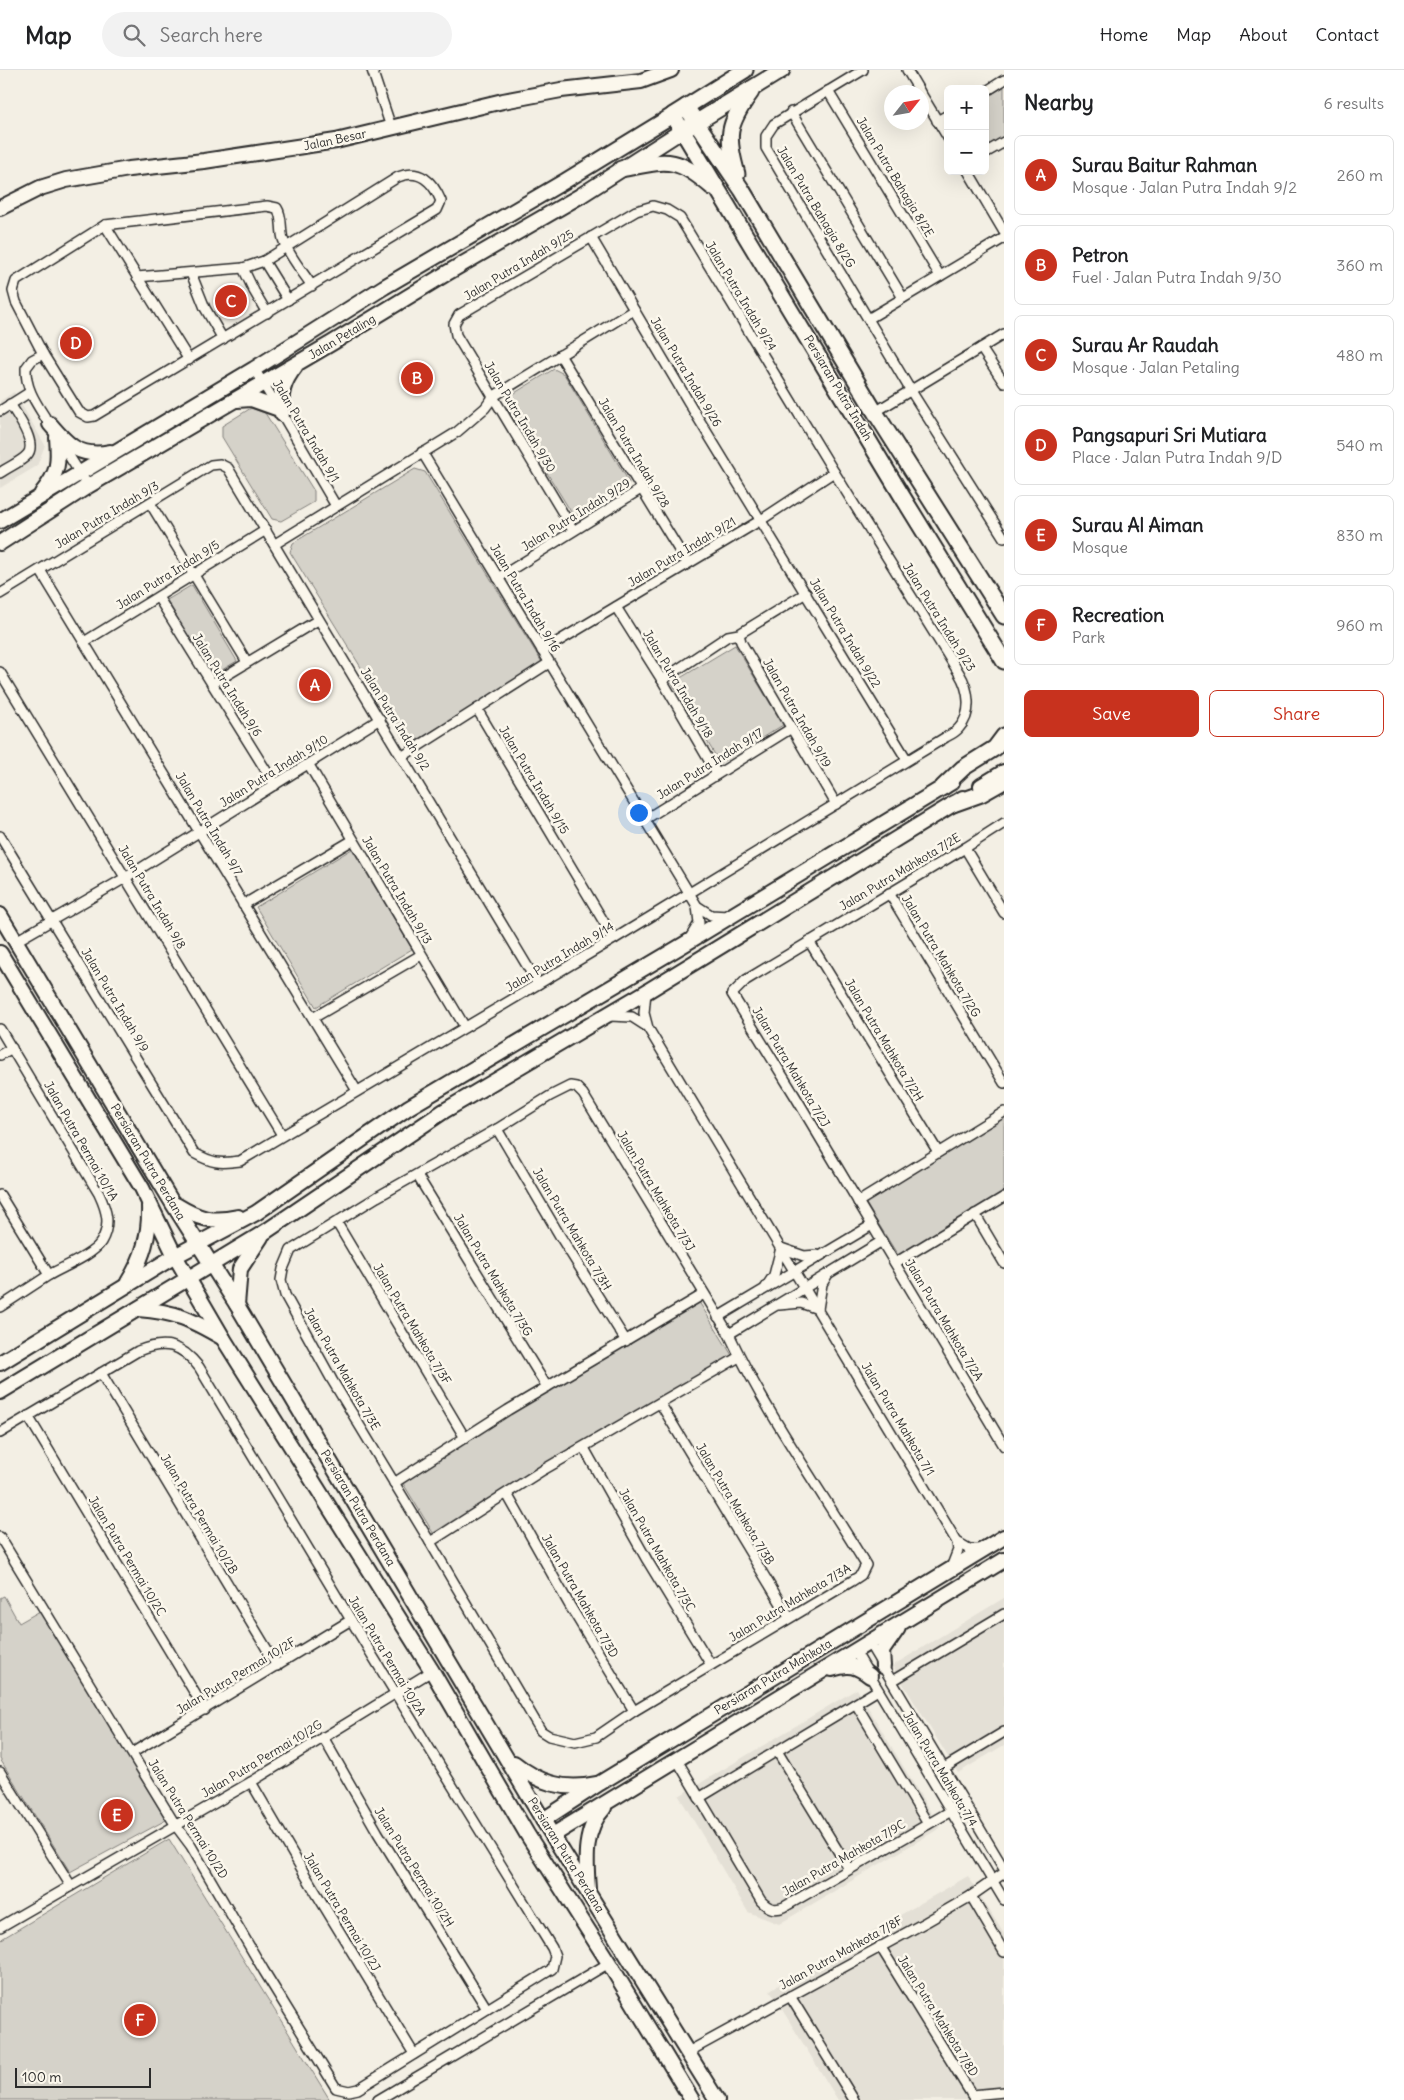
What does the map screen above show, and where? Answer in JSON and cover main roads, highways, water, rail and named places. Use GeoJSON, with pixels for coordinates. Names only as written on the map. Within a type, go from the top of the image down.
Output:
{"type":"FeatureCollection","features":[{"type":"Feature","properties":{"kind":"main road","name":"Jalan Besar"},"geometry":{"type":"LineString","coordinates":[[0,208],[40,188],[66,180],[129,169],[282,150],[336,141],[522,97],[561,90],[641,82],[671,70]]}},
{"type":"Feature","properties":{"kind":"main road"},"geometry":{"type":"LineString","coordinates":[[680,111],[745,70]]}},
{"type":"Feature","properties":{"kind":"main road"},"geometry":{"type":"LineString","coordinates":[[689,126],[782,70]]}},
{"type":"Feature","properties":{"kind":"main road"},"geometry":{"type":"LineString","coordinates":[[742,190],[731,156],[729,135],[736,114],[755,86]]}},
{"type":"Feature","properties":{"kind":"main road","name":"Persiaran Putra Indah"},"geometry":{"type":"LineString","coordinates":[[680,111],[725,201],[902,496],[1004,661]]}},
{"type":"Feature","properties":{"kind":"main road","name":"Jalan Petaling"},"geometry":{"type":"LineString","coordinates":[[0,521],[254,369],[384,287],[680,111]]}},
{"type":"Feature","properties":{"kind":"main road","name":"Persiaran Putra Indah"},"geometry":{"type":"LineString","coordinates":[[689,126],[742,190],[875,412],[1004,616]]}},
{"type":"Feature","properties":{"kind":"main road","name":"Jalan Petaling"},"geometry":{"type":"LineString","coordinates":[[0,543],[88,486],[236,400],[447,272],[580,196],[689,126]]}},
{"type":"Feature","properties":{"kind":"main road"},"geometry":{"type":"LineString","coordinates":[[621,169],[664,161],[678,164],[700,176],[725,201]]}},
{"type":"Feature","properties":{"kind":"main road"},"geometry":{"type":"LineString","coordinates":[[236,400],[251,400],[281,411],[281,392],[288,375],[298,362]]}},
{"type":"Feature","properties":{"kind":"main road"},"geometry":{"type":"LineString","coordinates":[[50,424],[65,442],[84,453],[98,455],[114,452]]}},
{"type":"Feature","properties":{"kind":"main road"},"geometry":{"type":"LineString","coordinates":[[36,499],[50,482],[56,471],[59,460],[57,437]]}},
{"type":"Feature","properties":{"kind":"main road"},"geometry":{"type":"LineString","coordinates":[[902,496],[924,524],[933,527],[936,521],[924,489]]}},
{"type":"Feature","properties":{"kind":"main road"},"geometry":{"type":"LineString","coordinates":[[956,585],[952,571],[939,548],[941,540],[951,542],[964,564],[977,574]]}},
{"type":"Feature","properties":{"kind":"main road"},"geometry":{"type":"LineString","coordinates":[[943,787],[964,768],[995,748],[1004,736]]}},
{"type":"Feature","properties":{"kind":"main road"},"geometry":{"type":"LineString","coordinates":[[0,1363],[175,1256],[256,1213],[409,1107],[683,945],[1004,751]]}},
{"type":"Feature","properties":{"kind":"main road"},"geometry":{"type":"LineString","coordinates":[[0,1392],[265,1232],[444,1111],[646,992],[1004,772]]}},
{"type":"Feature","properties":{"kind":"main road"},"geometry":{"type":"LineString","coordinates":[[953,804],[981,794],[1004,781]]}},
{"type":"Feature","properties":{"kind":"main road"},"geometry":{"type":"LineString","coordinates":[[799,874],[821,872],[829,880]]}},
{"type":"Feature","properties":{"kind":"main road","name":"Persiaran Putra Perdana"},"geometry":{"type":"LineString","coordinates":[[0,915],[173,1204],[237,1304],[507,1758],[546,1829],[588,1891],[717,2100]]}},
{"type":"Feature","properties":{"kind":"main road","name":"Persiaran Putra Perdana"},"geometry":{"type":"LineString","coordinates":[[0,953],[142,1188],[175,1256],[224,1338],[432,1671],[504,1795],[692,2100]]}},
{"type":"Feature","properties":{"kind":"main road"},"geometry":{"type":"LineString","coordinates":[[409,1107],[410,1113],[416,1120],[444,1111]]}},
{"type":"Feature","properties":{"kind":"main road"},"geometry":{"type":"LineString","coordinates":[[124,1287],[143,1255],[148,1236],[149,1204],[142,1188]]}},
{"type":"Feature","properties":{"kind":"main road"},"geometry":{"type":"LineString","coordinates":[[173,1204],[204,1219],[221,1221],[256,1213]]}},
{"type":"Feature","properties":{"kind":"main road"},"geometry":{"type":"LineString","coordinates":[[237,1304],[240,1269],[265,1232]]}},
{"type":"Feature","properties":{"kind":"main road"},"geometry":{"type":"LineString","coordinates":[[138,1309],[172,1312],[224,1338]]}},
{"type":"Feature","properties":{"kind":"main road","name":"Persiaran Putra Mahkota"},"geometry":{"type":"LineString","coordinates":[[546,1829],[600,1783],[1004,1537]]}},
{"type":"Feature","properties":{"kind":"main road","name":"Persiaran Putra Mahkota"},"geometry":{"type":"LineString","coordinates":[[546,1829],[612,1800],[817,1674],[860,1644],[904,1621],[1004,1560]]}},
{"type":"Feature","properties":{"kind":"main road"},"geometry":{"type":"LineString","coordinates":[[797,1662],[860,1644],[868,1626],[887,1614],[902,1599]]}},
{"type":"Feature","properties":{"kind":"main road"},"geometry":{"type":"LineString","coordinates":[[883,1666],[882,1652],[904,1621]]}},
{"type":"Feature","properties":{"kind":"main road"},"geometry":{"type":"LineString","coordinates":[[817,1674],[847,1664],[858,1667],[870,1676]]}},
{"type":"Feature","properties":{"kind":"main road"},"geometry":{"type":"LineString","coordinates":[[507,1758],[529,1775],[551,1785],[586,1786],[600,1783]]}},
{"type":"Feature","properties":{"kind":"main road"},"geometry":{"type":"LineString","coordinates":[[504,1795],[516,1804],[527,1820],[546,1829],[547,1852],[556,1869],[561,1888]]}},
{"type":"Feature","properties":{"kind":"main road"},"geometry":{"type":"LineString","coordinates":[[588,1891],[587,1851],[589,1836],[599,1814],[612,1800]]}},
{"type":"Feature","properties":{"kind":"place","name":"Surau Ar Raudah"},"geometry":{"type":"Point","coordinates":[231,301]}},
{"type":"Feature","properties":{"kind":"place","name":"Pangsapuri Sri Mutiara"},"geometry":{"type":"Point","coordinates":[76,343]}},
{"type":"Feature","properties":{"kind":"place","name":"Petron"},"geometry":{"type":"Point","coordinates":[417,378]}},
{"type":"Feature","properties":{"kind":"place","name":"Surau Baitur Rahman"},"geometry":{"type":"Point","coordinates":[315,685]}},
{"type":"Feature","properties":{"kind":"place","name":"Surau Al Aiman"},"geometry":{"type":"Point","coordinates":[117,1815]}},
{"type":"Feature","properties":{"kind":"place","name":"Recreation"},"geometry":{"type":"Point","coordinates":[140,2020]}}]}
